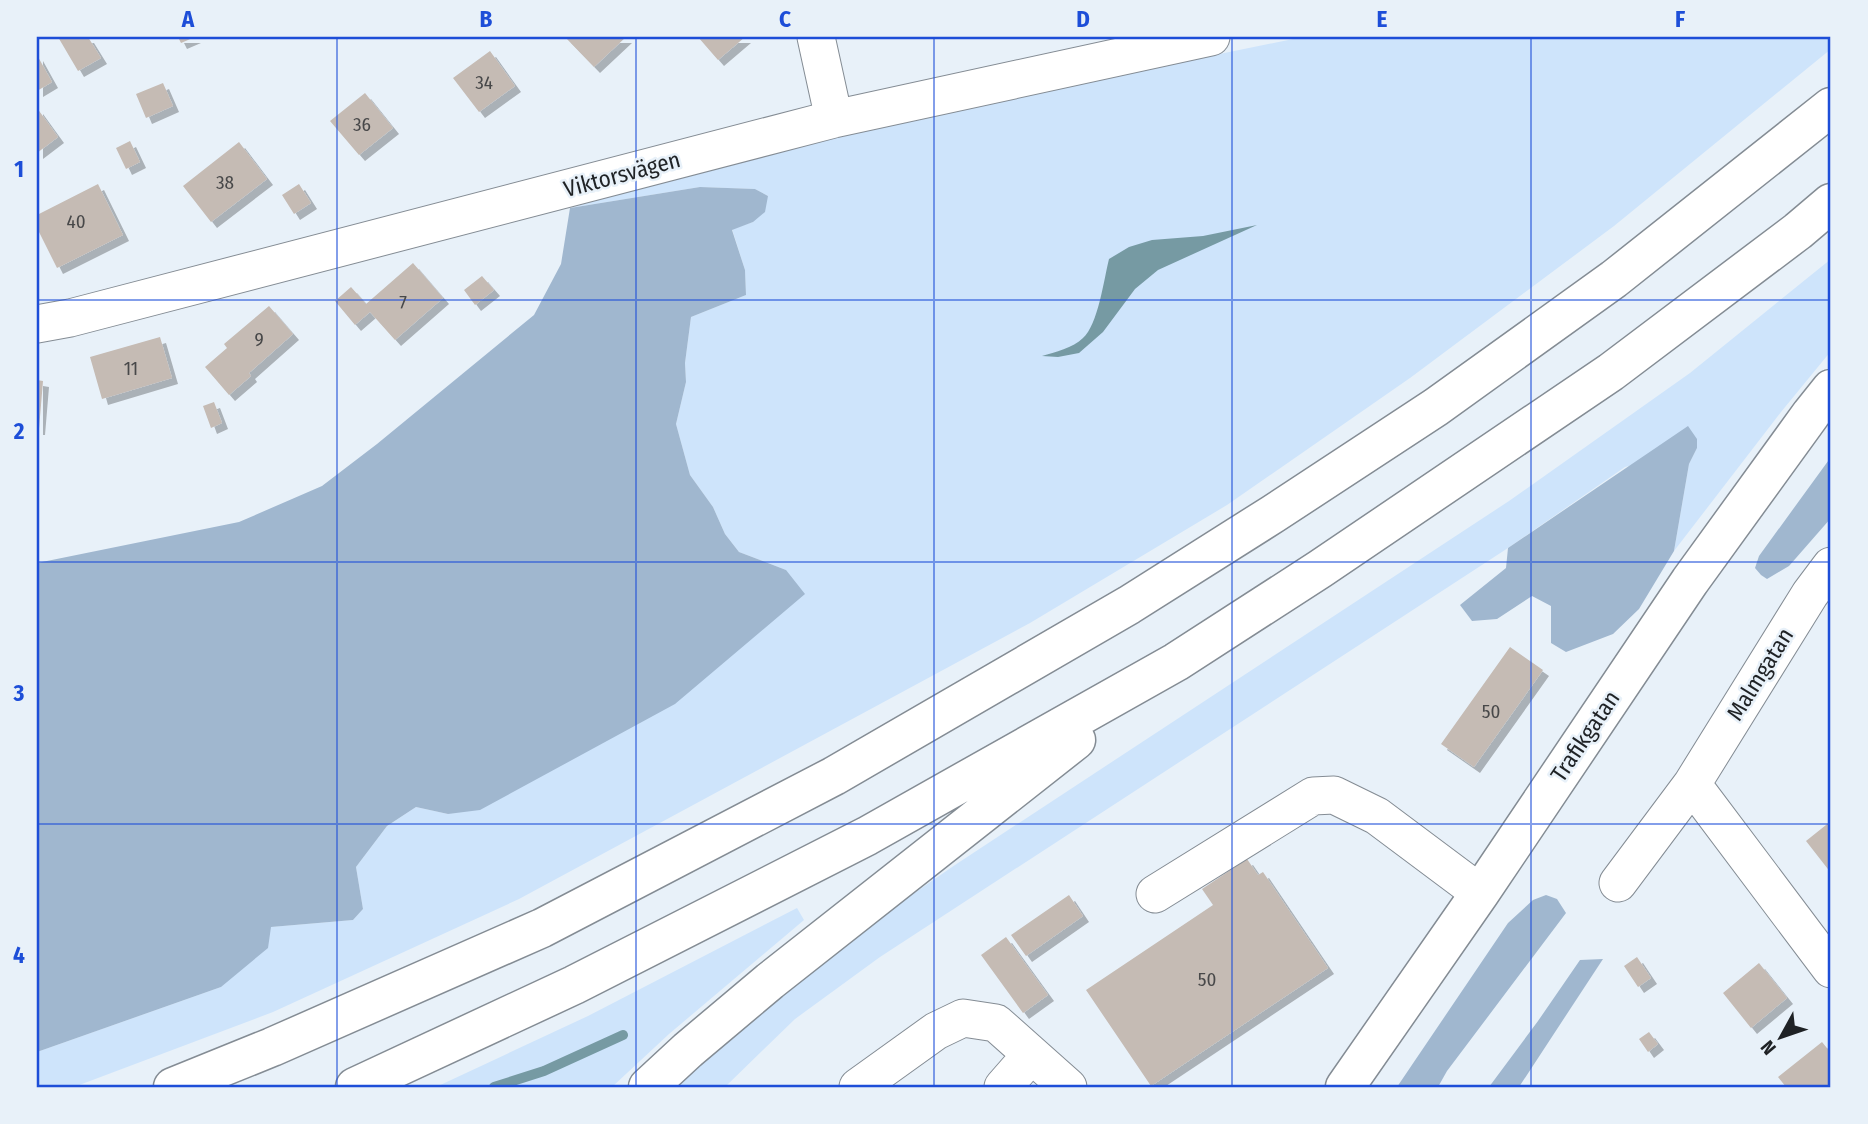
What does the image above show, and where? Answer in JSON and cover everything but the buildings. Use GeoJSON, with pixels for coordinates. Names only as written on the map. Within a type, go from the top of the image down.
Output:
{"type":"FeatureCollection","features":[{"type":"Feature","properties":{"kind":"main road"},"geometry":{"type":"LineString","coordinates":[[173,1087],[272,1047],[542,928],[834,776],[1129,605],[1436,407],[1614,279],[1831,107]]}},
{"type":"Feature","properties":{"kind":"main road"},"geometry":{"type":"LineString","coordinates":[[355,1087],[574,985],[867,836],[1177,662],[1320,569],[1611,372],[1798,231],[1831,203]]}},
{"type":"Feature","properties":{"kind":"main road","name":"Trafikgatan"},"geometry":{"type":"LineString","coordinates":[[1345,1087],[1480,893],[1690,581],[1831,389]]}},
{"type":"Feature","properties":{"kind":"main road"},"geometry":{"type":"LineString","coordinates":[[649,1087],[688,1050],[791,964],[1177,662]]}},
{"type":"Feature","properties":{"kind":"street"},"geometry":{"type":"LineString","coordinates":[[816,37],[834,119]]}},
{"type":"Feature","properties":{"kind":"street","name":"Viktorsvägen"},"geometry":{"type":"LineString","coordinates":[[37,324],[70,318],[834,119],[1211,37]]}},
{"type":"Feature","properties":{"kind":"street","name":"Malmgatan"},"geometry":{"type":"LineString","coordinates":[[1618,883],[1692,784],[1803,606],[1831,566]]}},
{"type":"Feature","properties":{"kind":"street"},"geometry":{"type":"LineString","coordinates":[[1692,784],[1831,969]]}},
{"type":"Feature","properties":{"kind":"street"},"geometry":{"type":"LineString","coordinates":[[1155,894],[1313,796],[1334,795],[1377,816],[1480,893]]}},
{"type":"Feature","properties":{"kind":"street"},"geometry":{"type":"LineString","coordinates":[[858,1087],[936,1031],[963,1017],[996,1023],[1068,1087]]}},
{"type":"Feature","properties":{"kind":"street"},"geometry":{"type":"LineString","coordinates":[[1003,1087],[1031,1055]]}},
{"type":"Feature","properties":{"kind":"shaded area"},"geometry":{"type":"Polygon","coordinates":[[[1303,37],[1831,37],[1831,49],[1614,226],[1410,378],[1227,505],[1030,623],[519,899],[273,1012],[74,1087],[37,1087],[37,1052],[221,987],[271,927],[353,920],[363,909],[356,867],[387,826],[416,807],[448,814],[786,570],[739,552],[725,534],[713,507],[690,475],[676,424],[686,382],[685,363],[691,317],[746,295],[745,270],[732,229],[753,222],[768,196],[755,189],[700,187],[570,208],[825,135],[1303,37]]]}},
{"type":"Feature","properties":{"kind":"shaded area"},"geometry":{"type":"Polygon","coordinates":[[[700,187],[755,189],[768,196],[765,212],[753,222],[732,230],[745,270],[746,295],[691,317],[685,363],[686,382],[676,424],[690,475],[713,507],[725,534],[739,552],[786,570],[805,594],[675,704],[480,810],[448,814],[416,807],[387,826],[356,867],[363,909],[353,920],[271,927],[268,948],[221,987],[37,1052],[37,563],[239,522],[322,486],[534,315],[561,264],[570,208],[700,187]]]}},
{"type":"Feature","properties":{"kind":"shaded area"},"geometry":{"type":"Polygon","coordinates":[[[1257,225],[1158,270],[1135,289],[1103,332],[1079,353],[1058,357],[1042,356],[1074,344],[1088,332],[1103,289],[1109,259],[1129,247],[1152,240],[1203,236],[1257,225]]]}},
{"type":"Feature","properties":{"kind":"shaded area"},"geometry":{"type":"Polygon","coordinates":[[[1831,259],[1831,351],[1674,551],[1689,464],[1697,448],[1625,467],[1508,548],[880,957],[795,1019],[725,1087],[677,1087],[778,994],[865,927],[1509,501],[1690,373],[1831,259]]]}},
{"type":"Feature","properties":{"kind":"shaded area"},"geometry":{"type":"Polygon","coordinates":[[[1688,426],[1697,439],[1697,448],[1689,464],[1674,551],[1639,609],[1613,634],[1566,652],[1551,643],[1551,606],[1532,596],[1497,619],[1472,621],[1460,605],[1506,568],[1508,548],[1688,426]]]}},
{"type":"Feature","properties":{"kind":"shaded area"},"geometry":{"type":"Polygon","coordinates":[[[1831,457],[1831,518],[1789,566],[1767,579],[1755,568],[1759,556],[1831,457]]]}},
{"type":"Feature","properties":{"kind":"shaded area"},"geometry":{"type":"Polygon","coordinates":[[[1546,895],[1557,899],[1566,913],[1447,1071],[1438,1087],[1397,1087],[1508,923],[1533,900],[1546,895]]]}},
{"type":"Feature","properties":{"kind":"shaded area"},"geometry":{"type":"Polygon","coordinates":[[[797,908],[804,920],[669,1034],[612,1087],[436,1087],[588,1016],[797,908]]]}},
{"type":"Feature","properties":{"kind":"shaded area"},"geometry":{"type":"Polygon","coordinates":[[[1603,959],[1519,1087],[1489,1087],[1580,960],[1603,959]]]}},
{"type":"Feature","properties":{"kind":"waterway"},"geometry":{"type":"LineString","coordinates":[[494,1087],[544,1071],[623,1035]]}}]}
